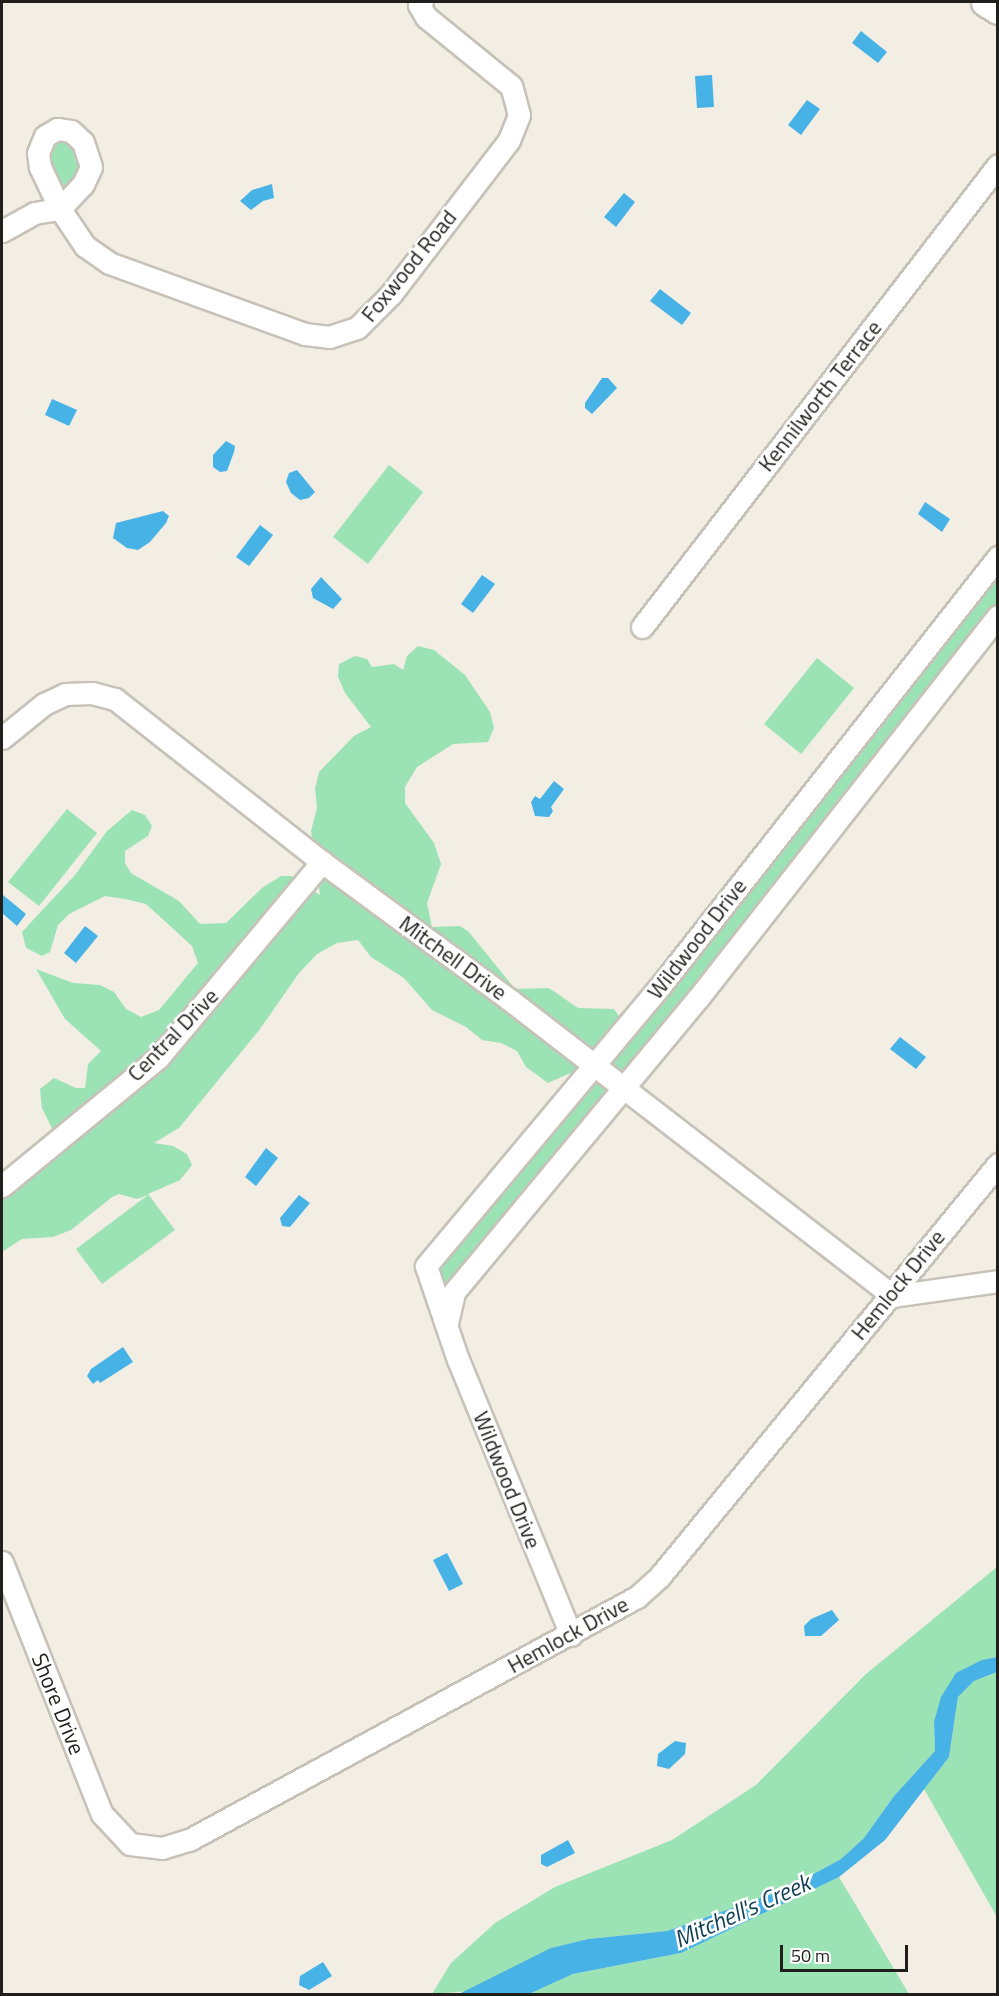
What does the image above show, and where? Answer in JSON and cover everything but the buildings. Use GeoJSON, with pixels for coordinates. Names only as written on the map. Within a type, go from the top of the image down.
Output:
{"type":"FeatureCollection","features":[{"type":"Feature","properties":{"kind":"main road"},"geometry":{"type":"LineString","coordinates":[[986,2],[998,10]]}},
{"type":"Feature","properties":{"kind":"street","name":"Foxwood Road"},"geometry":{"type":"LineString","coordinates":[[2,231],[34,213],[60,209],[85,246],[110,263],[305,334],[329,337],[357,328],[391,294],[509,140],[519,115],[511,86],[426,17],[419,5],[422,2]]}},
{"type":"Feature","properties":{"kind":"street","name":"Kennilworth Terrace"},"geometry":{"type":"LineString","coordinates":[[642,627],[998,165]]}},
{"type":"Feature","properties":{"kind":"street","name":"Wildwood Drive"},"geometry":{"type":"LineString","coordinates":[[571,1635],[426,1266],[594,1066],[998,557]]}},
{"type":"Feature","properties":{"kind":"street","name":"Wildwood Drive"},"geometry":{"type":"LineString","coordinates":[[447,1323],[454,1292],[699,997],[998,616]]}},
{"type":"Feature","properties":{"kind":"street","name":"Mitchell Drive"},"geometry":{"type":"LineString","coordinates":[[2,738],[44,704],[64,694],[92,693],[116,699],[322,862],[594,1066],[893,1296]]}},
{"type":"Feature","properties":{"kind":"street","name":"Central Drive"},"geometry":{"type":"LineString","coordinates":[[2,1186],[158,1058],[322,862]]}},
{"type":"Feature","properties":{"kind":"street","name":"Hemlock Drive"},"geometry":{"type":"LineString","coordinates":[[124,1839],[144,1848],[162,1848],[189,1840],[571,1635],[637,1597],[660,1576],[874,1313],[893,1296],[998,1164]]}},
{"type":"Feature","properties":{"kind":"street"},"geometry":{"type":"LineString","coordinates":[[893,1296],[998,1281]]}},
{"type":"Feature","properties":{"kind":"street","name":"Shore Drive"},"geometry":{"type":"LineString","coordinates":[[2,1562],[102,1814],[124,1839]]}},
{"type":"Feature","properties":{"kind":"green space"},"geometry":{"type":"Polygon","coordinates":[[[65,134],[86,160],[71,191],[53,178],[45,144],[65,134]]]}},
{"type":"Feature","properties":{"kind":"green space"},"geometry":{"type":"Polygon","coordinates":[[[389,465],[423,492],[368,564],[333,537],[389,465]]]}},
{"type":"Feature","properties":{"kind":"green space"},"geometry":{"type":"Polygon","coordinates":[[[997,557],[997,616],[455,1292],[447,1323],[426,1266],[997,557]]]}},
{"type":"Feature","properties":{"kind":"green space"},"geometry":{"type":"Polygon","coordinates":[[[418,646],[434,650],[465,675],[490,712],[494,728],[488,742],[453,744],[417,767],[405,787],[405,803],[434,843],[441,864],[427,903],[432,927],[460,926],[468,931],[515,989],[549,988],[578,1008],[614,1009],[623,1022],[584,1067],[548,1083],[526,1067],[517,1051],[501,1043],[482,1040],[466,1027],[432,1010],[404,978],[371,957],[358,940],[337,943],[317,954],[299,973],[260,1029],[179,1128],[154,1143],[173,1146],[187,1154],[192,1165],[180,1180],[148,1194],[175,1230],[102,1284],[76,1249],[148,1195],[137,1199],[119,1194],[71,1230],[53,1237],[22,1239],[2,1252],[2,1187],[59,1143],[42,1108],[40,1089],[54,1078],[76,1088],[85,1088],[88,1064],[101,1051],[65,1019],[36,969],[73,983],[100,985],[114,992],[126,1009],[141,1017],[159,1010],[198,963],[192,946],[146,904],[125,899],[105,896],[69,914],[58,925],[50,952],[42,956],[26,948],[22,932],[75,875],[107,831],[132,810],[145,815],[152,826],[148,836],[125,851],[125,863],[131,873],[179,901],[200,924],[226,923],[262,888],[281,876],[291,876],[320,895],[311,831],[317,808],[315,789],[319,772],[354,736],[371,727],[345,693],[338,677],[339,664],[355,656],[367,659],[372,667],[394,664],[403,670],[407,656],[418,646]]]}},
{"type":"Feature","properties":{"kind":"green space"},"geometry":{"type":"Polygon","coordinates":[[[817,658],[854,688],[801,754],[764,724],[817,658]]]}},
{"type":"Feature","properties":{"kind":"green space"},"geometry":{"type":"Polygon","coordinates":[[[67,809],[97,833],[39,906],[8,882],[67,809]]]}},
{"type":"Feature","properties":{"kind":"green space"},"geometry":{"type":"Polygon","coordinates":[[[997,1567],[997,1657],[982,1660],[934,1722],[935,1751],[894,1796],[864,1838],[841,1859],[786,1889],[667,1931],[588,1939],[552,1948],[470,1991],[432,1994],[451,1963],[495,1923],[555,1887],[672,1840],[756,1785],[866,1674],[997,1567]]]}},
{"type":"Feature","properties":{"kind":"green space"},"geometry":{"type":"Polygon","coordinates":[[[997,1672],[997,1917],[924,1789],[949,1757],[958,1697],[974,1681],[997,1672]]]}},
{"type":"Feature","properties":{"kind":"green space"},"geometry":{"type":"Polygon","coordinates":[[[839,1877],[909,1994],[529,1994],[573,1974],[681,1953],[839,1877]]]}},
{"type":"Feature","properties":{"kind":"water"},"geometry":{"type":"Polygon","coordinates":[[[861,31],[887,52],[878,63],[852,43],[861,31]]]}},
{"type":"Feature","properties":{"kind":"water"},"geometry":{"type":"Polygon","coordinates":[[[712,75],[714,107],[697,108],[695,76],[712,75]]]}},
{"type":"Feature","properties":{"kind":"water"},"geometry":{"type":"Polygon","coordinates":[[[807,100],[820,109],[801,135],[788,125],[807,100]]]}},
{"type":"Feature","properties":{"kind":"water"},"geometry":{"type":"Polygon","coordinates":[[[272,184],[274,198],[263,201],[251,210],[240,201],[252,190],[272,184]]]}},
{"type":"Feature","properties":{"kind":"water"},"geometry":{"type":"Polygon","coordinates":[[[624,193],[635,202],[616,227],[604,217],[624,193]]]}},
{"type":"Feature","properties":{"kind":"water"},"geometry":{"type":"Polygon","coordinates":[[[660,289],[691,313],[682,325],[650,301],[660,289]]]}},
{"type":"Feature","properties":{"kind":"water"},"geometry":{"type":"Polygon","coordinates":[[[602,378],[608,378],[617,388],[592,414],[585,408],[585,403],[602,378]]]}},
{"type":"Feature","properties":{"kind":"water"},"geometry":{"type":"Polygon","coordinates":[[[52,399],[77,410],[69,426],[45,415],[52,399]]]}},
{"type":"Feature","properties":{"kind":"water"},"geometry":{"type":"Polygon","coordinates":[[[226,441],[235,446],[234,452],[227,471],[220,472],[213,467],[213,455],[226,441]]]}},
{"type":"Feature","properties":{"kind":"water"},"geometry":{"type":"Polygon","coordinates":[[[297,470],[315,492],[309,498],[300,500],[291,493],[286,482],[289,473],[297,470]]]}},
{"type":"Feature","properties":{"kind":"water"},"geometry":{"type":"Polygon","coordinates":[[[925,502],[950,519],[942,532],[918,514],[925,502]]]}},
{"type":"Feature","properties":{"kind":"water"},"geometry":{"type":"Polygon","coordinates":[[[163,511],[169,516],[166,523],[150,542],[138,550],[127,548],[113,538],[116,523],[163,511]]]}},
{"type":"Feature","properties":{"kind":"water"},"geometry":{"type":"Polygon","coordinates":[[[260,525],[273,535],[249,566],[236,557],[260,525]]]}},
{"type":"Feature","properties":{"kind":"water"},"geometry":{"type":"Polygon","coordinates":[[[482,575],[495,584],[473,613],[461,604],[482,575]]]}},
{"type":"Feature","properties":{"kind":"water"},"geometry":{"type":"Polygon","coordinates":[[[321,577],[342,599],[333,609],[313,598],[311,589],[321,577]]]}},
{"type":"Feature","properties":{"kind":"water"},"geometry":{"type":"Polygon","coordinates":[[[554,781],[564,789],[551,807],[553,811],[549,817],[535,816],[531,802],[535,796],[540,799],[554,781]]]}},
{"type":"Feature","properties":{"kind":"water"},"geometry":{"type":"Polygon","coordinates":[[[3,895],[26,914],[17,926],[2,913],[3,895]]]}},
{"type":"Feature","properties":{"kind":"water"},"geometry":{"type":"Polygon","coordinates":[[[85,926],[98,936],[76,963],[64,953],[85,926]]]}},
{"type":"Feature","properties":{"kind":"water"},"geometry":{"type":"Polygon","coordinates":[[[900,1037],[926,1057],[916,1069],[890,1049],[900,1037]]]}},
{"type":"Feature","properties":{"kind":"water"},"geometry":{"type":"Polygon","coordinates":[[[266,1148],[278,1158],[256,1186],[245,1177],[266,1148]]]}},
{"type":"Feature","properties":{"kind":"water"},"geometry":{"type":"Polygon","coordinates":[[[299,1195],[310,1203],[290,1227],[282,1226],[280,1218],[299,1195]]]}},
{"type":"Feature","properties":{"kind":"water"},"geometry":{"type":"Polygon","coordinates":[[[123,1347],[133,1362],[100,1383],[98,1380],[93,1384],[87,1376],[91,1369],[123,1347]]]}},
{"type":"Feature","properties":{"kind":"water"},"geometry":{"type":"Polygon","coordinates":[[[447,1553],[463,1584],[449,1591],[433,1560],[447,1553]]]}},
{"type":"Feature","properties":{"kind":"water"},"geometry":{"type":"Polygon","coordinates":[[[832,1610],[839,1620],[821,1636],[805,1636],[804,1626],[811,1619],[832,1610]]]}},
{"type":"Feature","properties":{"kind":"water","name":"Mitchell's Creek"},"geometry":{"type":"Polygon","coordinates":[[[997,1657],[997,1672],[974,1681],[958,1697],[949,1757],[885,1840],[839,1877],[681,1953],[573,1974],[529,1994],[459,1994],[551,1948],[588,1939],[667,1931],[786,1889],[841,1859],[864,1838],[894,1796],[935,1751],[934,1722],[941,1697],[956,1673],[982,1660],[997,1657]]]}},
{"type":"Feature","properties":{"kind":"water"},"geometry":{"type":"Polygon","coordinates":[[[675,1741],[686,1743],[685,1754],[669,1769],[657,1766],[658,1754],[675,1741]]]}},
{"type":"Feature","properties":{"kind":"water"},"geometry":{"type":"Polygon","coordinates":[[[568,1840],[575,1853],[547,1867],[541,1864],[541,1855],[568,1840]]]}},
{"type":"Feature","properties":{"kind":"water"},"geometry":{"type":"Polygon","coordinates":[[[323,1962],[332,1976],[309,1990],[299,1985],[300,1976],[323,1962]]]}}]}
